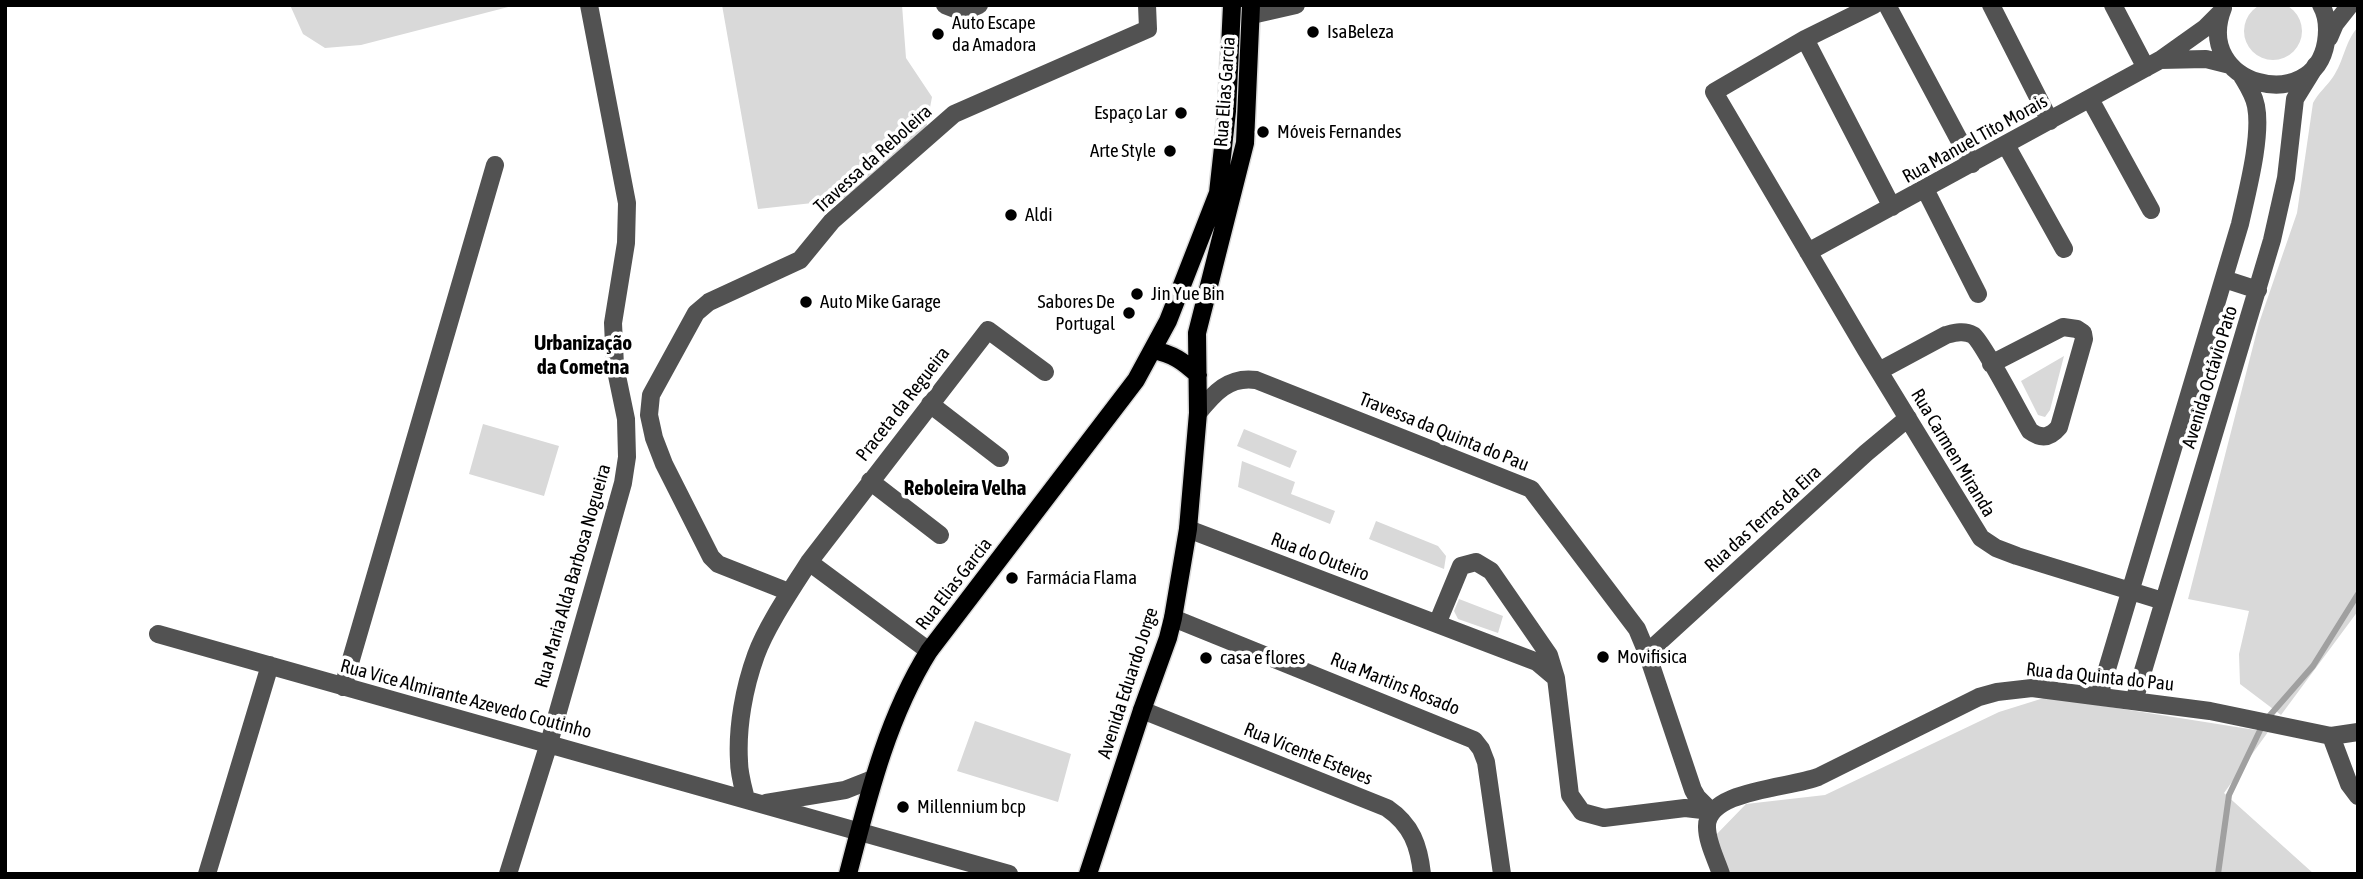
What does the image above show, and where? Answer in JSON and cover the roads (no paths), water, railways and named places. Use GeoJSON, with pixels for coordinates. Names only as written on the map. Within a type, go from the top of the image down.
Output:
{"type":"FeatureCollection","features":[{"type":"Feature","properties":{"kind":"main road","name":"Rua Elias Garcia"},"geometry":{"type":"LineString","coordinates":[[848,874],[873,779],[911,680],[929,651],[1136,380],[1168,321],[1218,193],[1227,111],[1232,5]]}},
{"type":"Feature","properties":{"kind":"main road","name":"Rua Elias Garcia"},"geometry":{"type":"LineString","coordinates":[[1198,375],[1197,334],[1245,143],[1252,10]]}},
{"type":"Feature","properties":{"kind":"main road"},"geometry":{"type":"LineString","coordinates":[[1153,349],[1182,360],[1198,375]]}},
{"type":"Feature","properties":{"kind":"main road","name":"Avenida Eduardo Jorge"},"geometry":{"type":"LineString","coordinates":[[1087,874],[1168,638],[1188,529],[1199,413],[1198,375]]}},
{"type":"Feature","properties":{"kind":"street","name":"Rua Maria Alda Barbosa Nogueira"},"geometry":{"type":"LineString","coordinates":[[508,874],[549,743],[623,484],[628,439],[615,366],[613,323],[626,243],[627,203],[589,5]]}},
{"type":"Feature","properties":{"kind":"street"},"geometry":{"type":"LineString","coordinates":[[945,5],[971,8]]}},
{"type":"Feature","properties":{"kind":"street","name":"Travessa da Reboleira"},"geometry":{"type":"LineString","coordinates":[[789,592],[718,564],[710,557],[654,438],[649,415],[651,395],[696,313],[709,302],[800,260],[832,221],[954,114],[1148,29],[1147,5]]}},
{"type":"Feature","properties":{"kind":"street"},"geometry":{"type":"LineString","coordinates":[[1252,10],[1297,5]]}},
{"type":"Feature","properties":{"kind":"street"},"geometry":{"type":"LineString","coordinates":[[1874,5],[1805,39],[1892,207]]}},
{"type":"Feature","properties":{"kind":"street"},"geometry":{"type":"LineString","coordinates":[[1887,5],[1972,164]]}},
{"type":"Feature","properties":{"kind":"street"},"geometry":{"type":"LineString","coordinates":[[1991,5],[2050,121]]}},
{"type":"Feature","properties":{"kind":"street"},"geometry":{"type":"LineString","coordinates":[[2113,5],[2153,64]]}},
{"type":"Feature","properties":{"kind":"street"},"geometry":{"type":"LineString","coordinates":[[2321,5],[2328,30],[2325,48]]}},
{"type":"Feature","properties":{"kind":"street","name":"Avenida Octávio Pato"},"geometry":{"type":"LineString","coordinates":[[2134,701],[2258,290],[2281,205],[2295,99],[2316,65],[2335,24],[2350,5]]}},
{"type":"Feature","properties":{"kind":"street","name":"Rua Manuel Tito Morais"},"geometry":{"type":"LineString","coordinates":[[1808,253],[2153,64],[2204,28],[2223,8]]}},
{"type":"Feature","properties":{"kind":"street","name":"Avenida Octávio Pato"},"geometry":{"type":"LineString","coordinates":[[2099,696],[2240,224],[2257,123],[2256,103],[2221,48],[2218,30],[2223,8]]}},
{"type":"Feature","properties":{"kind":"street","name":"Rua Carmen Miranda"},"geometry":{"type":"LineString","coordinates":[[1805,39],[1714,92],[1974,529],[1989,545],[2017,556],[2163,601]]}},
{"type":"Feature","properties":{"kind":"street","name":"Rua Manuel Tito Morais"},"geometry":{"type":"LineString","coordinates":[[2153,64],[2193,58],[2236,71],[2261,85],[2281,85],[2301,78],[2316,65]]}},
{"type":"Feature","properties":{"kind":"street"},"geometry":{"type":"LineString","coordinates":[[2090,99],[2151,210]]}},
{"type":"Feature","properties":{"kind":"street"},"geometry":{"type":"LineString","coordinates":[[2006,145],[2064,249]]}},
{"type":"Feature","properties":{"kind":"street"},"geometry":{"type":"LineString","coordinates":[[343,687],[495,165]]}},
{"type":"Feature","properties":{"kind":"street"},"geometry":{"type":"LineString","coordinates":[[1926,189],[1978,294]]}},
{"type":"Feature","properties":{"kind":"street"},"geometry":{"type":"LineString","coordinates":[[2224,279],[2258,290]]}},
{"type":"Feature","properties":{"kind":"street"},"geometry":{"type":"LineString","coordinates":[[1879,371],[1945,335],[1956,332],[1971,334],[1992,364],[2030,431],[2037,436],[2046,437],[2059,427],[2084,339],[2083,333],[2077,329],[2063,327],[1992,364]]}},
{"type":"Feature","properties":{"kind":"street","name":"Praceta da Regueira"},"geometry":{"type":"LineString","coordinates":[[754,801],[739,762],[743,702],[756,654],[789,592],[809,562],[988,330],[1045,372]]}},
{"type":"Feature","properties":{"kind":"street","name":"Travessa da Quinta do Pau"},"geometry":{"type":"LineString","coordinates":[[1199,413],[1224,385],[1245,378],[1256,380],[1531,489],[1637,629],[1693,790],[1697,797],[1714,808]]}},
{"type":"Feature","properties":{"kind":"street"},"geometry":{"type":"LineString","coordinates":[[930,404],[1000,458]]}},
{"type":"Feature","properties":{"kind":"street","name":"Rua das Terras da Eira"},"geometry":{"type":"LineString","coordinates":[[1647,653],[1908,418]]}},
{"type":"Feature","properties":{"kind":"street"},"geometry":{"type":"LineString","coordinates":[[870,481],[940,535]]}},
{"type":"Feature","properties":{"kind":"street","name":"Rua do Outeiro"},"geometry":{"type":"LineString","coordinates":[[1188,529],[1537,662],[1556,678]]}},
{"type":"Feature","properties":{"kind":"street"},"geometry":{"type":"LineString","coordinates":[[809,562],[929,651]]}},
{"type":"Feature","properties":{"kind":"street"},"geometry":{"type":"LineString","coordinates":[[1437,624],[1461,566],[1476,562],[1491,571],[1543,643],[1556,678],[1570,795],[1582,812],[1592,817],[1604,818],[1672,808],[1714,808],[1707,827],[1721,874]]}},
{"type":"Feature","properties":{"kind":"street","name":"Rua Martins Rosado"},"geometry":{"type":"LineString","coordinates":[[1172,618],[1474,740],[1486,762],[1502,874]]}},
{"type":"Feature","properties":{"kind":"street","name":"Rua Vice Almirante Azevedo Coutinho"},"geometry":{"type":"LineString","coordinates":[[158,634],[1009,874]]}},
{"type":"Feature","properties":{"kind":"street"},"geometry":{"type":"LineString","coordinates":[[207,874],[270,665]]}},
{"type":"Feature","properties":{"kind":"street","name":"Rua da Quinta do Pau"},"geometry":{"type":"LineString","coordinates":[[1714,808],[1735,796],[1818,777],[1979,697],[1997,692],[2032,688],[2099,696],[2210,711],[2331,736]]}},
{"type":"Feature","properties":{"kind":"street","name":"Rua Vicente Esteves"},"geometry":{"type":"LineString","coordinates":[[1142,710],[1387,808],[1401,819],[1415,838],[1422,874]]}},
{"type":"Feature","properties":{"kind":"street"},"geometry":{"type":"LineString","coordinates":[[2358,732],[2331,736],[2350,784],[2358,796]]}},
{"type":"Feature","properties":{"kind":"street","name":"Rua Vice Almirante Azevedo Coutinho"},"geometry":{"type":"LineString","coordinates":[[754,801],[845,790],[873,779]]}},
{"type":"Feature","properties":{"kind":"waterway"},"geometry":{"type":"LineString","coordinates":[[2218,874],[2229,795],[2264,722],[2313,666],[2358,594]]}},
{"type":"Feature","properties":{"kind":"place","name":"IsaBeleza"},"geometry":{"type":"Point","coordinates":[1313,32]}},
{"type":"Feature","properties":{"kind":"place","name":"Auto Escape da Amadora"},"geometry":{"type":"Point","coordinates":[938,34]}},
{"type":"Feature","properties":{"kind":"place","name":"Espaço Lar"},"geometry":{"type":"Point","coordinates":[1181,113]}},
{"type":"Feature","properties":{"kind":"place","name":"Móveis Fernandes"},"geometry":{"type":"Point","coordinates":[1263,132]}},
{"type":"Feature","properties":{"kind":"place","name":"Arte Style"},"geometry":{"type":"Point","coordinates":[1170,151]}},
{"type":"Feature","properties":{"kind":"place","name":"Aldi"},"geometry":{"type":"Point","coordinates":[1011,215]}},
{"type":"Feature","properties":{"kind":"place","name":"Jin Yue Bin"},"geometry":{"type":"Point","coordinates":[1137,294]}},
{"type":"Feature","properties":{"kind":"place","name":"Auto Mike Garage"},"geometry":{"type":"Point","coordinates":[806,302]}},
{"type":"Feature","properties":{"kind":"place","name":"Sabores De Portugal"},"geometry":{"type":"Point","coordinates":[1129,313]}},
{"type":"Feature","properties":{"kind":"place","name":"Farmácia Flama"},"geometry":{"type":"Point","coordinates":[1012,578]}},
{"type":"Feature","properties":{"kind":"place","name":"Movifisica"},"geometry":{"type":"Point","coordinates":[1603,657]}},
{"type":"Feature","properties":{"kind":"place","name":"casa e flores"},"geometry":{"type":"Point","coordinates":[1206,658]}},
{"type":"Feature","properties":{"kind":"place","name":"Millennium bcp"},"geometry":{"type":"Point","coordinates":[903,807]}},
{"type":"Feature","properties":{"kind":"district","name":"Urbanização da Cometna"},"geometry":{"type":"Point","coordinates":[583,355]}},
{"type":"Feature","properties":{"kind":"district","name":"Reboleira Velha"},"geometry":{"type":"Point","coordinates":[965,488]}}]}
